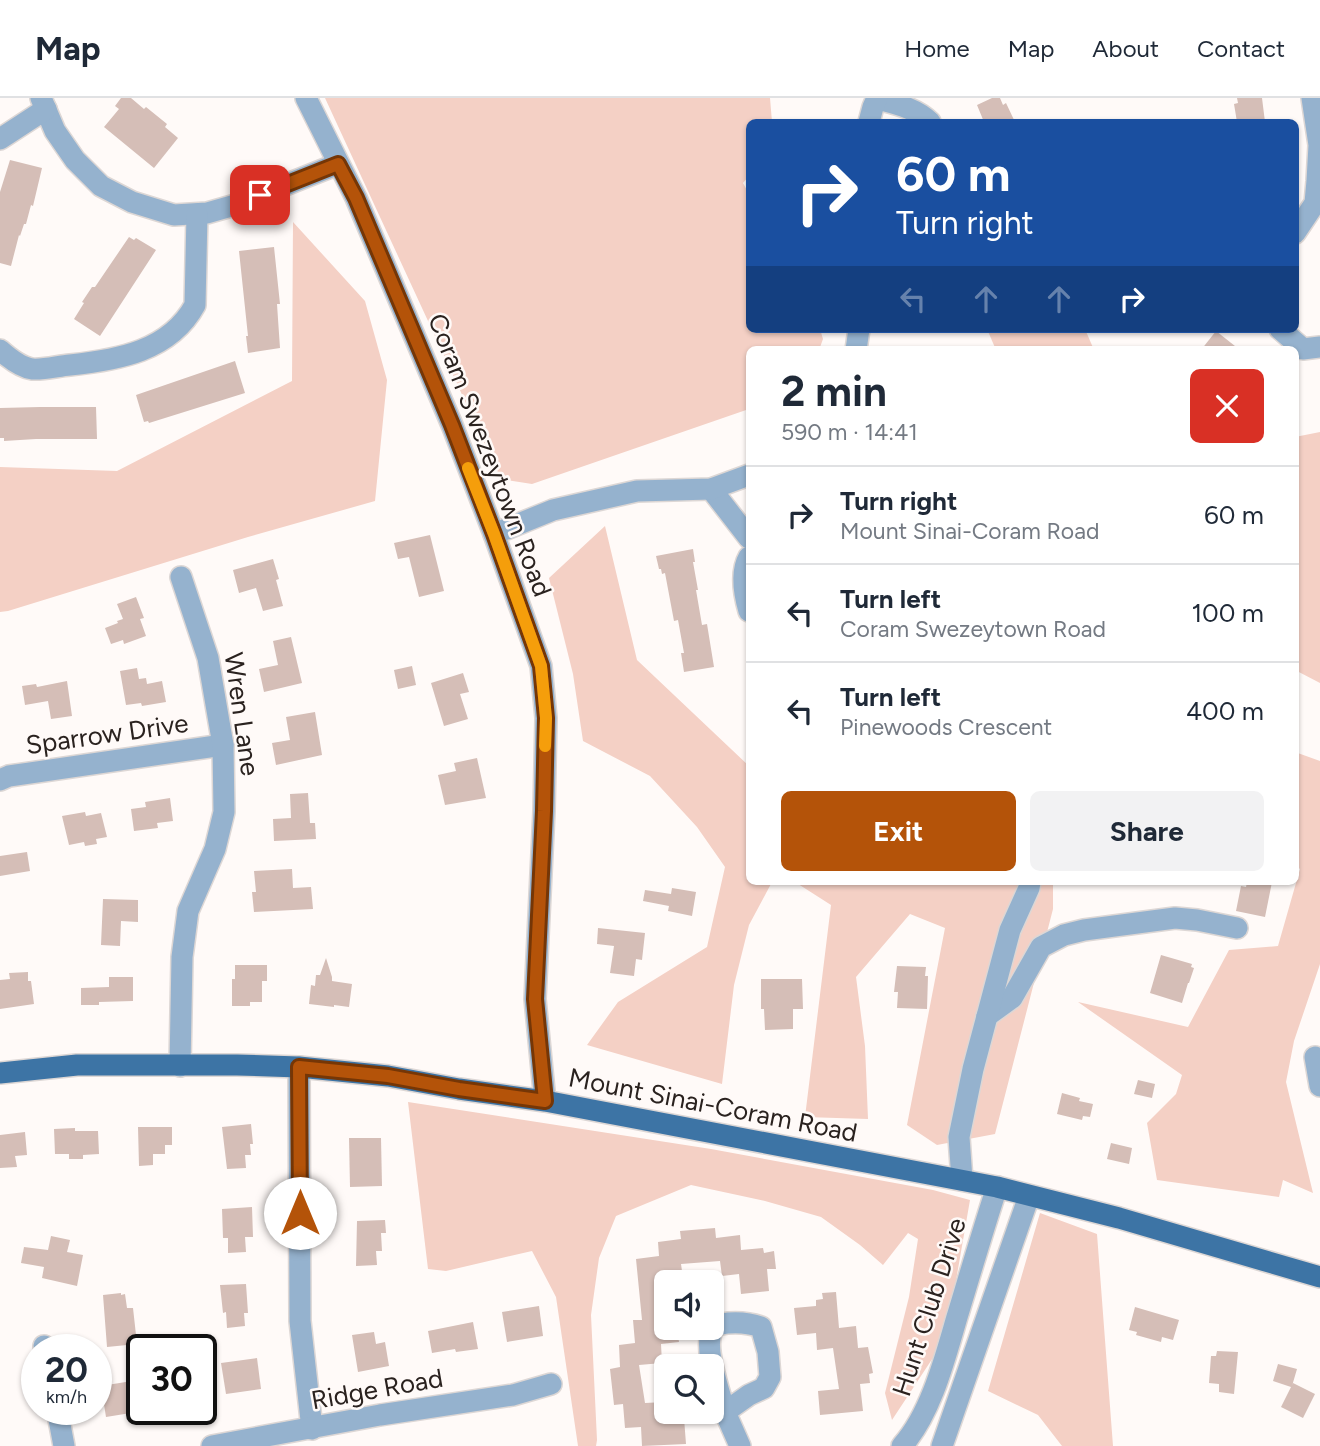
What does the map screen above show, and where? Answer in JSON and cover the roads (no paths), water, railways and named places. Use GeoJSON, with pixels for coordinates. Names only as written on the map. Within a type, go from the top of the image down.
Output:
{"type":"FeatureCollection","features":[{"type":"Feature","properties":{"kind":"main road","name":"Mount Sinai-Coram Road"},"geometry":{"type":"LineString","coordinates":[[0,1073],[77,1065],[299,1067],[388,1076],[545,1101],[997,1187],[1119,1218],[1320,1277]]}},
{"type":"Feature","properties":{"kind":"street","name":"Coram Swezeytown Road"},"geometry":{"type":"LineString","coordinates":[[306,98],[356,198],[452,425],[541,666],[546,718],[535,999],[545,1101]]}},
{"type":"Feature","properties":{"kind":"street"},"geometry":{"type":"LineString","coordinates":[[870,119],[877,98],[910,109],[927,119]]}},
{"type":"Feature","properties":{"kind":"street"},"geometry":{"type":"LineString","coordinates":[[1299,228],[1317,205],[1319,145],[1312,98]]}},
{"type":"Feature","properties":{"kind":"street"},"geometry":{"type":"LineString","coordinates":[[0,139],[44,103],[55,131],[75,160],[101,186],[132,202],[174,215],[206,214],[235,205],[338,164]]}},
{"type":"Feature","properties":{"kind":"street"},"geometry":{"type":"LineString","coordinates":[[0,350],[21,366],[33,369],[98,362],[145,350],[174,333],[188,318],[195,305],[197,214]]}},
{"type":"Feature","properties":{"kind":"street"},"geometry":{"type":"LineString","coordinates":[[1285,333],[1303,349],[1320,347]]}},
{"type":"Feature","properties":{"kind":"street"},"geometry":{"type":"LineString","coordinates":[[494,534],[553,510],[637,491],[711,489],[746,476]]}},
{"type":"Feature","properties":{"kind":"street"},"geometry":{"type":"LineString","coordinates":[[711,489],[746,534]]}},
{"type":"Feature","properties":{"kind":"street"},"geometry":{"type":"LineString","coordinates":[[746,562],[746,600]]}},
{"type":"Feature","properties":{"kind":"street","name":"Wren Lane"},"geometry":{"type":"LineString","coordinates":[[180,1066],[182,957],[188,911],[215,849],[224,812],[223,745],[208,658],[181,577]]}},
{"type":"Feature","properties":{"kind":"street","name":"Sparrow Drive"},"geometry":{"type":"LineString","coordinates":[[0,780],[22,774],[223,745]]}},
{"type":"Feature","properties":{"kind":"street"},"geometry":{"type":"LineString","coordinates":[[962,1180],[959,1137],[972,1069],[1010,930],[1030,885]]}},
{"type":"Feature","properties":{"kind":"street"},"geometry":{"type":"LineString","coordinates":[[987,1016],[1012,998],[1041,947],[1064,936],[1084,930],[1175,918],[1237,928]]}},
{"type":"Feature","properties":{"kind":"street"},"geometry":{"type":"LineString","coordinates":[[1315,1057],[1320,1086]]}},
{"type":"Feature","properties":{"kind":"street"},"geometry":{"type":"LineString","coordinates":[[299,1067],[300,1321],[312,1429]]}},
{"type":"Feature","properties":{"kind":"street","name":"Hunt Club Drive"},"geometry":{"type":"LineString","coordinates":[[908,1444],[924,1415],[944,1359],[997,1187]]}},
{"type":"Feature","properties":{"kind":"street"},"geometry":{"type":"LineString","coordinates":[[942,1446],[1029,1196]]}},
{"type":"Feature","properties":{"kind":"street","name":"Ridge Road"},"geometry":{"type":"LineString","coordinates":[[212,1446],[380,1415],[513,1395],[551,1384]]}},
{"type":"Feature","properties":{"kind":"street"},"geometry":{"type":"LineString","coordinates":[[725,1412],[736,1443]]}},
{"type":"Feature","properties":{"kind":"street"},"geometry":{"type":"LineString","coordinates":[[60,1425],[64,1446]]}}]}
